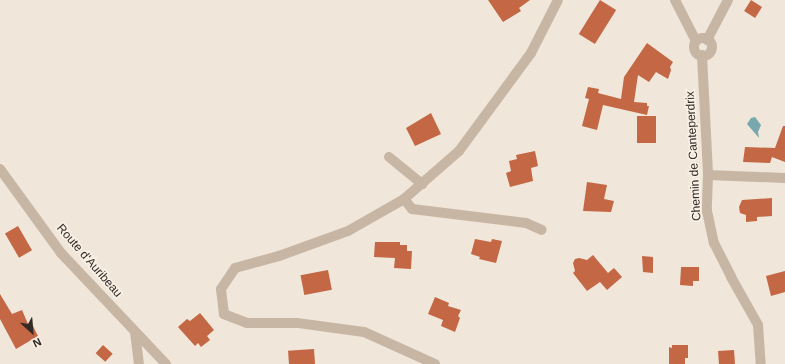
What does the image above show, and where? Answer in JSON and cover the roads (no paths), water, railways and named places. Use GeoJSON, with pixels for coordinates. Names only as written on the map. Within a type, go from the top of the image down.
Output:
{"type":"FeatureCollection","features":[{"type":"Feature","properties":{"kind":"street"},"geometry":{"type":"LineString","coordinates":[[435,364],[364,332],[297,323],[247,323],[224,314],[221,289],[235,268],[279,256],[348,230],[404,199],[422,184],[459,151],[531,53],[558,0]]}},
{"type":"Feature","properties":{"kind":"street"},"geometry":{"type":"LineString","coordinates":[[675,0],[696,41],[700,38],[707,40]]}},
{"type":"Feature","properties":{"kind":"street","name":"Chemin de Canteperdrix"},"geometry":{"type":"LineString","coordinates":[[696,41],[695,50],[698,54],[707,54],[711,50],[711,45],[707,40],[728,0]]}},
{"type":"Feature","properties":{"kind":"street","name":"Chemin de Canteperdrix"},"geometry":{"type":"LineString","coordinates":[[702,55],[708,175],[707,211],[714,243],[758,325],[761,364]]}},
{"type":"Feature","properties":{"kind":"street"},"geometry":{"type":"LineString","coordinates":[[389,158],[422,184]]}},
{"type":"Feature","properties":{"kind":"street","name":"Route d'Auribeau"},"geometry":{"type":"LineString","coordinates":[[0,169],[61,253],[166,364]]}},
{"type":"Feature","properties":{"kind":"street"},"geometry":{"type":"LineString","coordinates":[[708,175],[785,178]]}},
{"type":"Feature","properties":{"kind":"street"},"geometry":{"type":"LineString","coordinates":[[404,199],[412,209],[526,223],[542,230]]}},
{"type":"Feature","properties":{"kind":"street"},"geometry":{"type":"LineString","coordinates":[[135,332],[139,364]]}},
{"type":"Feature","properties":{"kind":"water"},"geometry":{"type":"Polygon","coordinates":[[[755,117],[761,125],[758,132],[759,138],[747,124],[751,118],[755,117]]]}}]}
